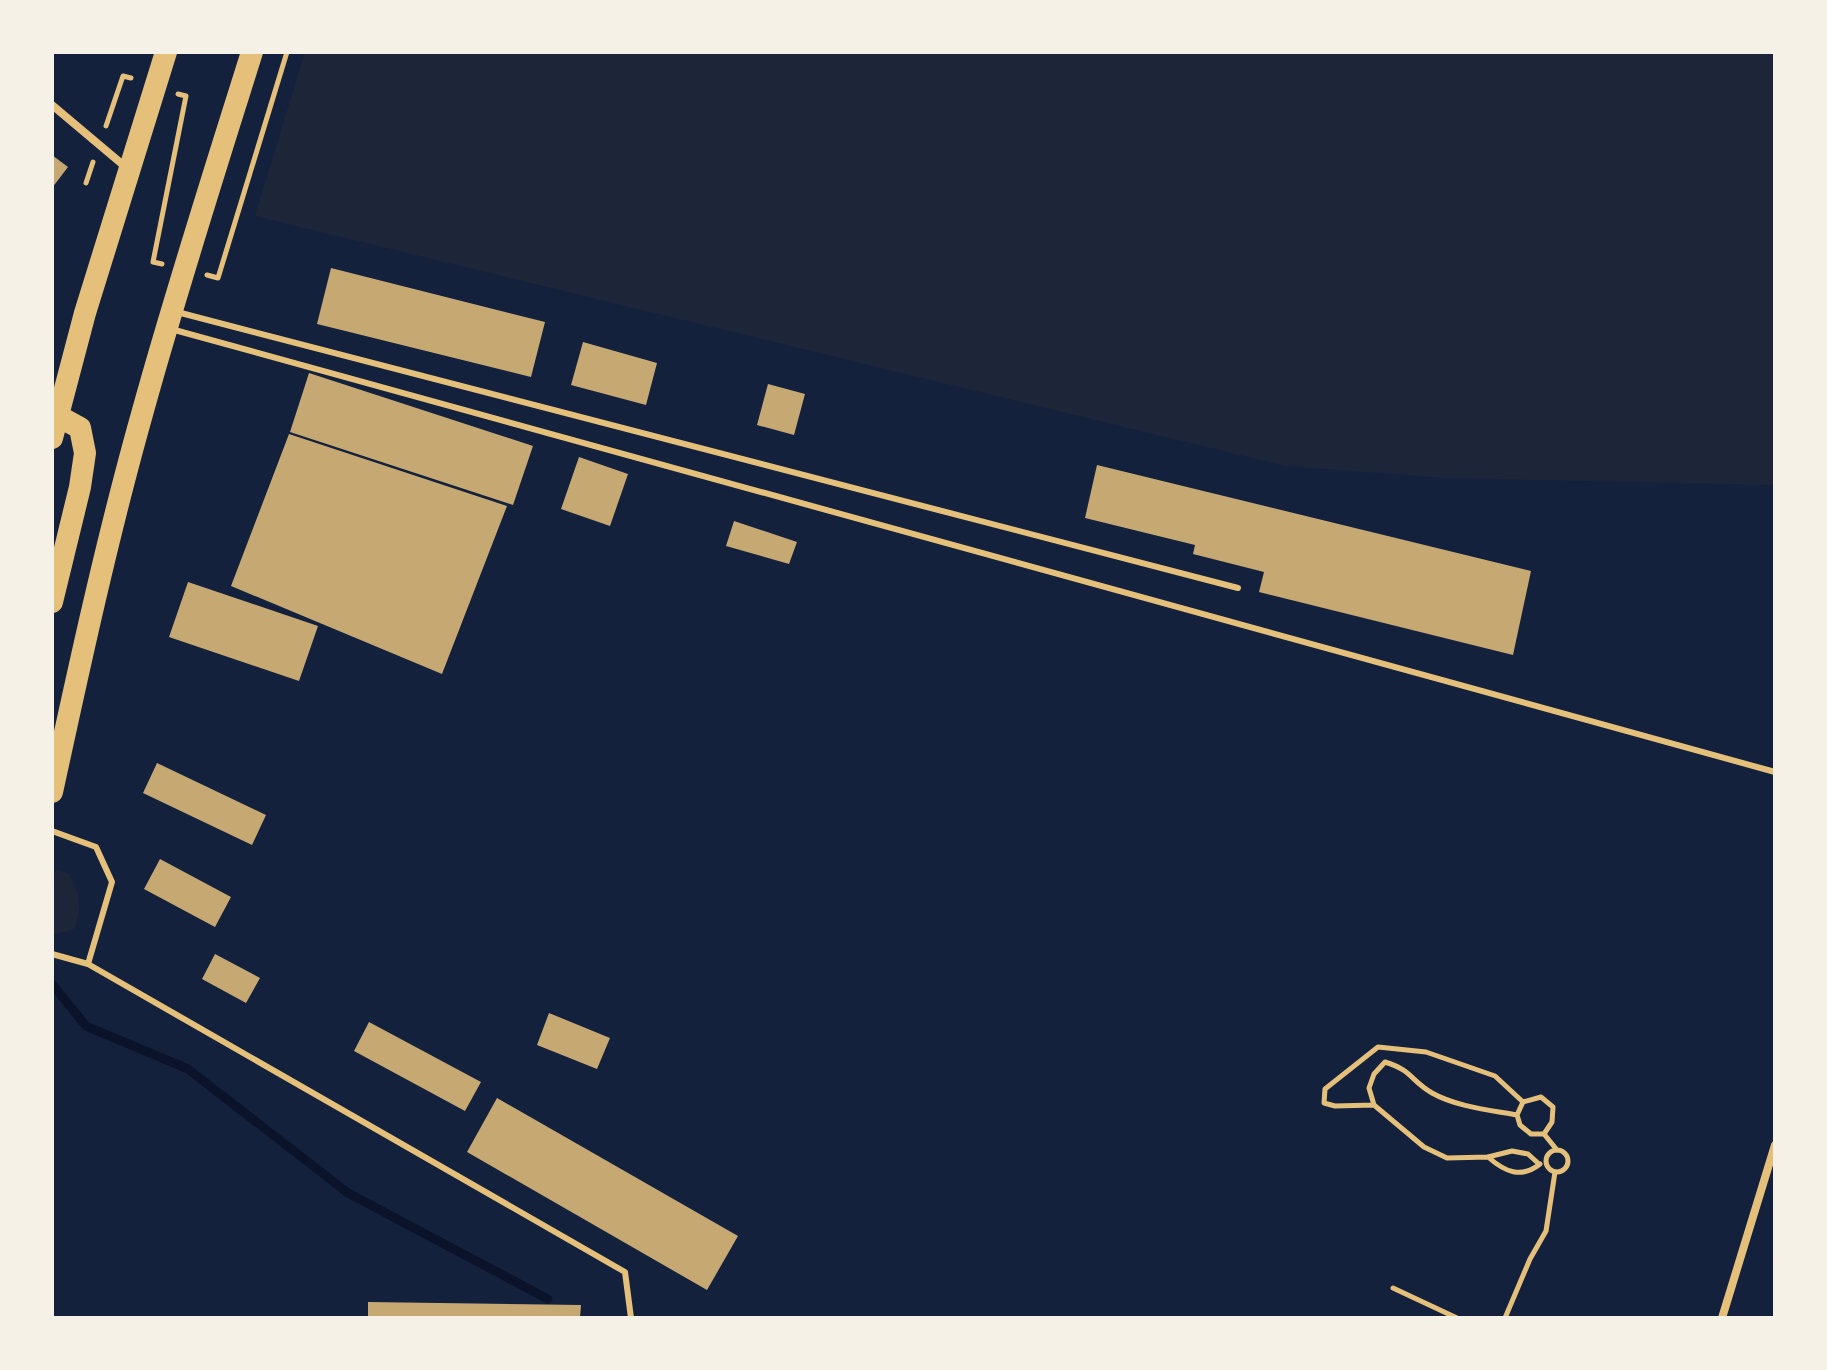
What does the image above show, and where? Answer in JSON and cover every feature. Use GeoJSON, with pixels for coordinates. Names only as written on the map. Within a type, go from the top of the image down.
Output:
{"type":"FeatureCollection","features":[{"type":"Feature","properties":{"kind":"highway"},"geometry":{"type":"LineString","coordinates":[[52,602],[80,487],[85,453],[80,428],[55,427],[85,313],[166,52]]}},
{"type":"Feature","properties":{"kind":"highway"},"geometry":{"type":"LineString","coordinates":[[52,792],[84,640],[143,410],[252,52]]}},
{"type":"Feature","properties":{"kind":"street"},"geometry":{"type":"LineString","coordinates":[[52,105],[129,170]]}},
{"type":"Feature","properties":{"kind":"street"},"geometry":{"type":"LineString","coordinates":[[1722,1318],[1775,1145]]}},
{"type":"Feature","properties":{"kind":"lane"},"geometry":{"type":"LineString","coordinates":[[169,319],[1238,588]]}},
{"type":"Feature","properties":{"kind":"lane"},"geometry":{"type":"LineString","coordinates":[[169,319],[1775,772]]}},
{"type":"Feature","properties":{"kind":"lane"},"geometry":{"type":"LineString","coordinates":[[52,831],[96,847],[112,882],[88,964]]}},
{"type":"Feature","properties":{"kind":"lane"},"geometry":{"type":"LineString","coordinates":[[52,954],[88,964],[625,1272],[631,1318]]}},
{"type":"Feature","properties":{"kind":"path"},"geometry":{"type":"LineString","coordinates":[[86,183],[123,76],[186,96],[153,262],[218,278],[287,52]]}},
{"type":"Feature","properties":{"kind":"path"},"geometry":{"type":"LineString","coordinates":[[1374,1105],[1335,1106],[1324,1103],[1325,1089],[1378,1047],[1426,1052],[1495,1076],[1523,1102]]}},
{"type":"Feature","properties":{"kind":"path"},"geometry":{"type":"LineString","coordinates":[[1488,1157],[1500,1168],[1513,1173],[1530,1172],[1542,1163],[1549,1153],[1557,1150],[1566,1152],[1568,1158],[1567,1165],[1555,1172],[1549,1170],[1542,1163],[1528,1154],[1512,1151],[1488,1157],[1447,1158],[1424,1147],[1374,1105],[1369,1088],[1374,1074],[1385,1062],[1402,1067],[1431,1092],[1463,1104],[1517,1115]]}},
{"type":"Feature","properties":{"kind":"path"},"geometry":{"type":"LineString","coordinates":[[1541,1097],[1553,1107],[1552,1122],[1544,1134],[1531,1134],[1520,1125],[1517,1115],[1523,1102],[1541,1097]]}},
{"type":"Feature","properties":{"kind":"path"},"geometry":{"type":"LineString","coordinates":[[1544,1134],[1557,1150]]}},
{"type":"Feature","properties":{"kind":"path"},"geometry":{"type":"LineString","coordinates":[[1505,1318],[1530,1259],[1546,1231],[1555,1172]]}},
{"type":"Feature","properties":{"kind":"path"},"geometry":{"type":"LineString","coordinates":[[1393,1288],[1457,1318]]}},
{"type":"Feature","properties":{"kind":"shaded area"},"geometry":{"type":"Polygon","coordinates":[[[305,52],[1775,52],[1775,485],[1445,478],[1285,466],[255,216],[305,52]]]}},
{"type":"Feature","properties":{"kind":"shaded area"},"geometry":{"type":"Polygon","coordinates":[[[56,869],[69,874],[76,888],[79,907],[74,929],[52,935],[52,904],[56,869]]]}},
{"type":"Feature","properties":{"kind":"building"},"geometry":{"type":"Polygon","coordinates":[[[52,155],[68,167],[52,188],[52,155]]]}},
{"type":"Feature","properties":{"kind":"building"},"geometry":{"type":"Polygon","coordinates":[[[331,268],[545,322],[531,377],[317,324],[331,268]]]}},
{"type":"Feature","properties":{"kind":"building"},"geometry":{"type":"Polygon","coordinates":[[[583,342],[657,363],[646,405],[571,385],[583,342]]]}},
{"type":"Feature","properties":{"kind":"building"},"geometry":{"type":"Polygon","coordinates":[[[309,373],[533,446],[513,505],[290,432],[309,373]]]}},
{"type":"Feature","properties":{"kind":"building"},"geometry":{"type":"Polygon","coordinates":[[[768,384],[805,394],[794,435],[757,425],[768,384]]]}},
{"type":"Feature","properties":{"kind":"building"},"geometry":{"type":"Polygon","coordinates":[[[289,434],[507,506],[442,674],[231,586],[289,434]]]}},
{"type":"Feature","properties":{"kind":"building"},"geometry":{"type":"Polygon","coordinates":[[[579,457],[628,474],[610,526],[561,509],[579,457]]]}},
{"type":"Feature","properties":{"kind":"building"},"geometry":{"type":"Polygon","coordinates":[[[1097,465],[1531,571],[1513,655],[1259,592],[1264,572],[1193,554],[1195,545],[1085,518],[1097,465]]]}},
{"type":"Feature","properties":{"kind":"building"},"geometry":{"type":"Polygon","coordinates":[[[734,521],[797,542],[789,564],[726,546],[734,521]]]}},
{"type":"Feature","properties":{"kind":"building"},"geometry":{"type":"Polygon","coordinates":[[[188,582],[318,626],[299,681],[169,637],[188,582]]]}},
{"type":"Feature","properties":{"kind":"building"},"geometry":{"type":"Polygon","coordinates":[[[157,763],[266,815],[252,845],[143,793],[157,763]]]}},
{"type":"Feature","properties":{"kind":"building"},"geometry":{"type":"Polygon","coordinates":[[[160,859],[231,897],[215,927],[144,889],[160,859]]]}},
{"type":"Feature","properties":{"kind":"building"},"geometry":{"type":"Polygon","coordinates":[[[215,954],[260,978],[246,1003],[202,979],[215,954]]]}},
{"type":"Feature","properties":{"kind":"building"},"geometry":{"type":"Polygon","coordinates":[[[549,1013],[610,1038],[597,1069],[537,1045],[549,1013]]]}},
{"type":"Feature","properties":{"kind":"building"},"geometry":{"type":"Polygon","coordinates":[[[369,1022],[481,1082],[465,1111],[354,1051],[369,1022]]]}},
{"type":"Feature","properties":{"kind":"building"},"geometry":{"type":"Polygon","coordinates":[[[497,1098],[738,1236],[707,1290],[467,1152],[497,1098]]]}},
{"type":"Feature","properties":{"kind":"building"},"geometry":{"type":"Polygon","coordinates":[[[368,1302],[581,1305],[580,1318],[368,1318],[368,1302]]]}},
{"type":"Feature","properties":{"kind":"waterway"},"geometry":{"type":"LineString","coordinates":[[52,984],[86,1026],[188,1069],[348,1193],[548,1299]]}}]}
